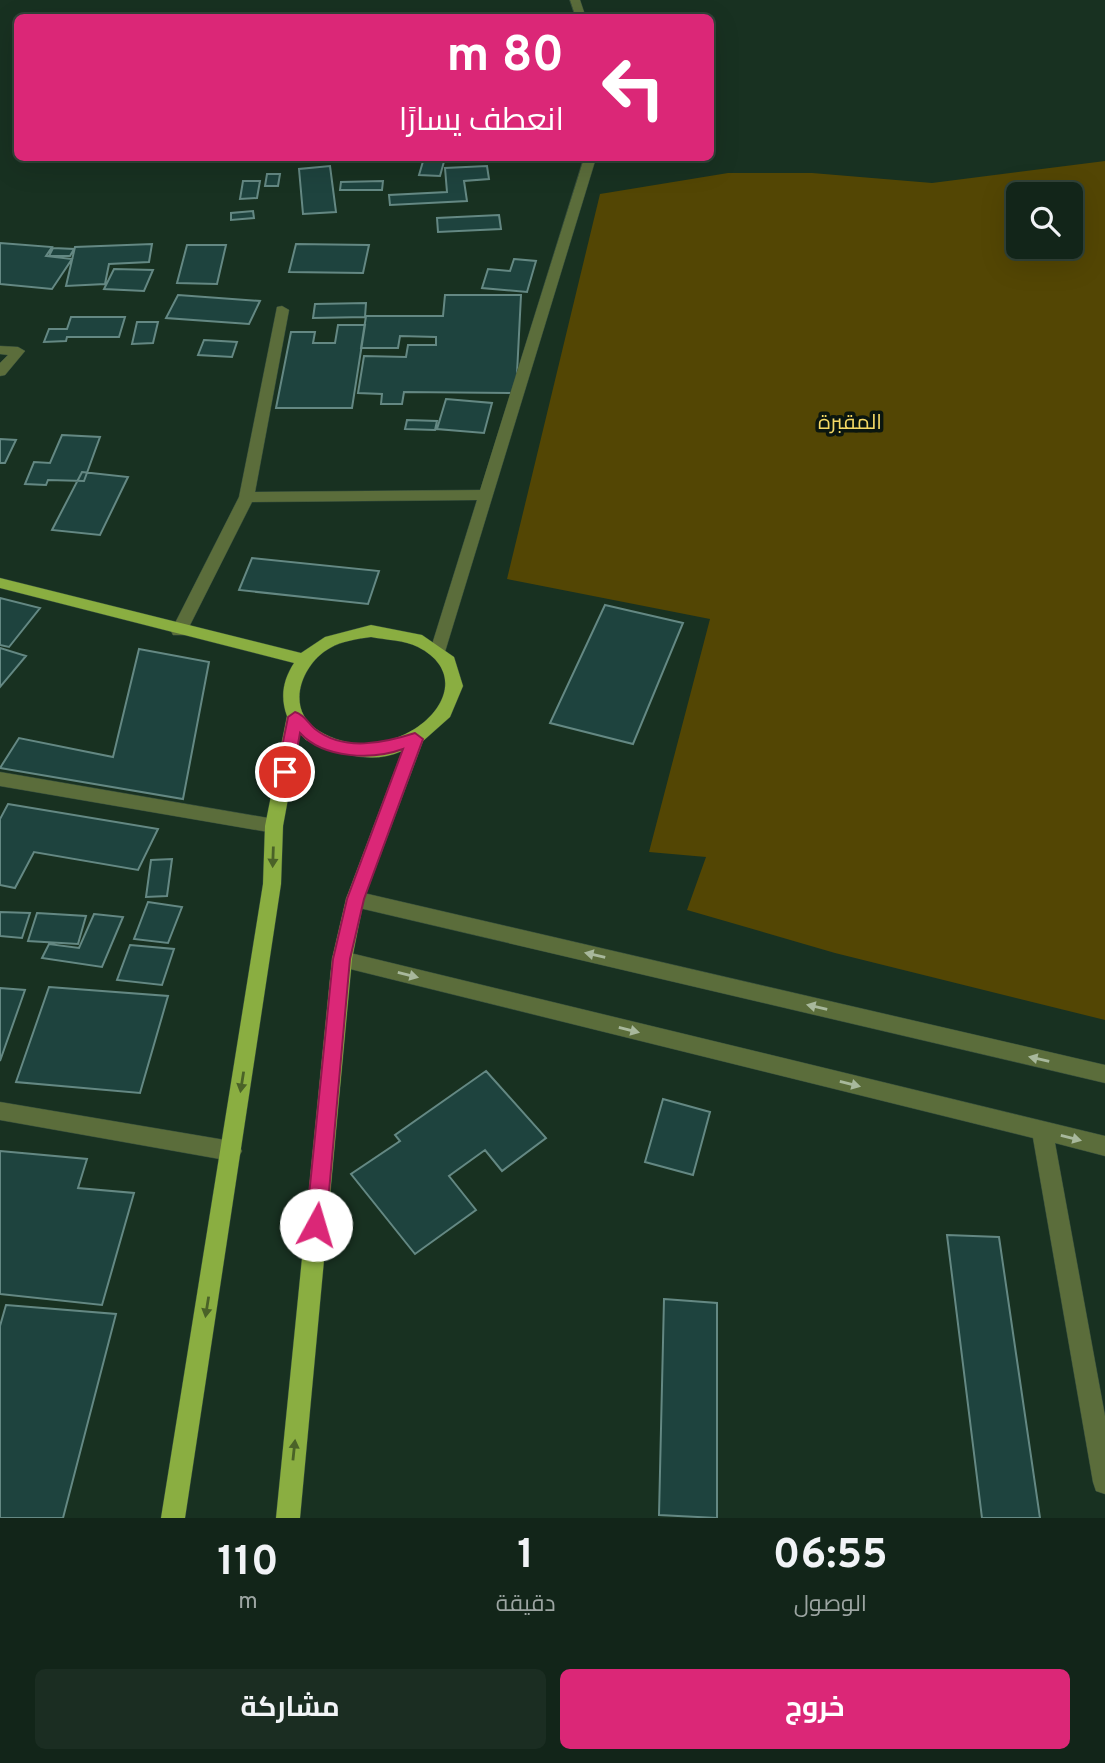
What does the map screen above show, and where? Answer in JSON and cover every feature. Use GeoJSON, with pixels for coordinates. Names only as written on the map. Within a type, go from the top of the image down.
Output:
{"type":"FeatureCollection","features":[{"type":"Feature","properties":{"kind":"main road"},"geometry":{"type":"LineString","coordinates":[[0,583],[179,631],[304,660]]}},
{"type":"Feature","properties":{"kind":"main road"},"geometry":{"type":"LineString","coordinates":[[173,1518],[272,884],[274,826],[295,717],[290,698],[292,678],[304,660],[323,644],[371,631],[397,632],[420,639],[438,651],[451,668],[456,687],[450,707],[436,725],[415,739],[388,748],[360,750],[333,745],[310,734],[295,717]]}},
{"type":"Feature","properties":{"kind":"main road"},"geometry":{"type":"LineString","coordinates":[[288,1518],[342,959],[355,899],[415,739]]}},
{"type":"Feature","properties":{"kind":"street"},"geometry":{"type":"LineString","coordinates":[[438,651],[589,161]]}},
{"type":"Feature","properties":{"kind":"street"},"geometry":{"type":"LineString","coordinates":[[179,631],[247,497],[282,310]]}},
{"type":"Feature","properties":{"kind":"street"},"geometry":{"type":"LineString","coordinates":[[0,350],[18,351],[0,372]]}},
{"type":"Feature","properties":{"kind":"street"},"geometry":{"type":"LineString","coordinates":[[247,497],[486,495]]}},
{"type":"Feature","properties":{"kind":"street"},"geometry":{"type":"LineString","coordinates":[[0,779],[274,826]]}},
{"type":"Feature","properties":{"kind":"street"},"geometry":{"type":"LineString","coordinates":[[355,899],[1105,1074]]}},
{"type":"Feature","properties":{"kind":"street"},"geometry":{"type":"LineString","coordinates":[[342,959],[1105,1146]]}},
{"type":"Feature","properties":{"kind":"street"},"geometry":{"type":"LineString","coordinates":[[0,1111],[231,1151]]}},
{"type":"Feature","properties":{"kind":"street"},"geometry":{"type":"LineString","coordinates":[[1042,1131],[1105,1482]]}},
{"type":"Feature","properties":{"kind":"green space","name":"المقبرة"},"geometry":{"type":"Polygon","coordinates":[[[1105,161],[1105,1020],[835,953],[687,910],[706,857],[649,852],[710,619],[507,579],[600,194],[728,173],[812,173],[932,183],[1105,161]]]}},
{"type":"Feature","properties":{"kind":"building"},"geometry":{"type":"Polygon","coordinates":[[[423,161],[444,161],[440,176],[419,175],[423,161]]]}},
{"type":"Feature","properties":{"kind":"building"},"geometry":{"type":"Polygon","coordinates":[[[330,166],[336,212],[303,214],[299,169],[330,166]]]}},
{"type":"Feature","properties":{"kind":"building"},"geometry":{"type":"Polygon","coordinates":[[[487,166],[489,179],[464,181],[467,201],[390,205],[389,195],[447,192],[445,168],[487,166]]]}},
{"type":"Feature","properties":{"kind":"building"},"geometry":{"type":"Polygon","coordinates":[[[267,174],[280,174],[278,186],[265,186],[267,174]]]}},
{"type":"Feature","properties":{"kind":"building"},"geometry":{"type":"Polygon","coordinates":[[[243,181],[260,181],[257,198],[240,199],[243,181]]]}},
{"type":"Feature","properties":{"kind":"building"},"geometry":{"type":"Polygon","coordinates":[[[383,181],[382,190],[340,190],[341,182],[383,181]]]}},
{"type":"Feature","properties":{"kind":"building"},"geometry":{"type":"Polygon","coordinates":[[[253,211],[254,218],[231,220],[231,213],[253,211]]]}},
{"type":"Feature","properties":{"kind":"building"},"geometry":{"type":"Polygon","coordinates":[[[499,215],[501,229],[438,232],[437,218],[499,215]]]}},
{"type":"Feature","properties":{"kind":"building"},"geometry":{"type":"Polygon","coordinates":[[[0,243],[52,247],[46,256],[72,259],[52,289],[0,284],[0,243]]]}},
{"type":"Feature","properties":{"kind":"building"},"geometry":{"type":"Polygon","coordinates":[[[152,244],[149,262],[109,264],[105,284],[66,286],[75,247],[152,244]]]}},
{"type":"Feature","properties":{"kind":"building"},"geometry":{"type":"Polygon","coordinates":[[[296,244],[369,245],[363,273],[289,272],[296,244]]]}},
{"type":"Feature","properties":{"kind":"building"},"geometry":{"type":"Polygon","coordinates":[[[187,245],[226,245],[217,284],[177,283],[187,245]]]}},
{"type":"Feature","properties":{"kind":"building"},"geometry":{"type":"Polygon","coordinates":[[[53,248],[74,249],[70,256],[49,256],[53,248]]]}},
{"type":"Feature","properties":{"kind":"building"},"geometry":{"type":"Polygon","coordinates":[[[514,259],[536,261],[527,292],[482,288],[488,269],[510,271],[514,259]]]}},
{"type":"Feature","properties":{"kind":"building"},"geometry":{"type":"Polygon","coordinates":[[[114,269],[153,270],[144,291],[104,289],[114,269]]]}},
{"type":"Feature","properties":{"kind":"building"},"geometry":{"type":"Polygon","coordinates":[[[178,295],[260,301],[249,324],[166,318],[178,295]]]}},
{"type":"Feature","properties":{"kind":"building"},"geometry":{"type":"Polygon","coordinates":[[[445,295],[521,295],[516,393],[404,392],[402,404],[381,404],[382,394],[358,393],[364,356],[406,357],[408,345],[436,345],[436,337],[400,336],[398,348],[361,348],[366,316],[443,316],[445,295]]]}},
{"type":"Feature","properties":{"kind":"building"},"geometry":{"type":"Polygon","coordinates":[[[366,303],[365,317],[313,318],[315,304],[366,303]]]}},
{"type":"Feature","properties":{"kind":"building"},"geometry":{"type":"Polygon","coordinates":[[[71,317],[125,317],[119,337],[67,337],[66,341],[44,342],[49,329],[67,329],[71,317]]]}},
{"type":"Feature","properties":{"kind":"building"},"geometry":{"type":"Polygon","coordinates":[[[137,322],[158,322],[153,343],[132,344],[137,322]]]}},
{"type":"Feature","properties":{"kind":"building"},"geometry":{"type":"Polygon","coordinates":[[[338,325],[365,325],[352,408],[276,408],[291,332],[315,332],[313,343],[335,343],[338,325]]]}},
{"type":"Feature","properties":{"kind":"building"},"geometry":{"type":"Polygon","coordinates":[[[204,340],[237,342],[232,357],[198,355],[204,340]]]}},
{"type":"Feature","properties":{"kind":"building"},"geometry":{"type":"Polygon","coordinates":[[[446,399],[492,403],[484,433],[437,429],[446,399]]]}},
{"type":"Feature","properties":{"kind":"building"},"geometry":{"type":"Polygon","coordinates":[[[407,420],[437,421],[435,430],[405,429],[407,420]]]}},
{"type":"Feature","properties":{"kind":"building"},"geometry":{"type":"Polygon","coordinates":[[[62,435],[100,437],[84,481],[48,480],[46,485],[25,484],[34,462],[50,463],[62,435]]]}},
{"type":"Feature","properties":{"kind":"building"},"geometry":{"type":"Polygon","coordinates":[[[0,439],[16,440],[5,463],[0,463],[0,439]]]}},
{"type":"Feature","properties":{"kind":"building"},"geometry":{"type":"Polygon","coordinates":[[[82,472],[128,477],[100,535],[52,530],[82,472]]]}},
{"type":"Feature","properties":{"kind":"building"},"geometry":{"type":"Polygon","coordinates":[[[252,558],[379,571],[368,604],[239,590],[252,558]]]}},
{"type":"Feature","properties":{"kind":"building"},"geometry":{"type":"Polygon","coordinates":[[[0,598],[40,608],[9,647],[0,645],[0,598]]]}},
{"type":"Feature","properties":{"kind":"building"},"geometry":{"type":"Polygon","coordinates":[[[605,605],[683,623],[633,744],[550,723],[605,605]]]}},
{"type":"Feature","properties":{"kind":"building"},"geometry":{"type":"Polygon","coordinates":[[[0,648],[26,656],[0,687],[0,648]]]}},
{"type":"Feature","properties":{"kind":"building"},"geometry":{"type":"Polygon","coordinates":[[[139,649],[209,662],[183,799],[0,768],[19,738],[113,757],[139,649]]]}},
{"type":"Feature","properties":{"kind":"building"},"geometry":{"type":"Polygon","coordinates":[[[8,804],[158,829],[138,870],[34,852],[15,888],[0,885],[0,819],[8,804]]]}},
{"type":"Feature","properties":{"kind":"building"},"geometry":{"type":"Polygon","coordinates":[[[172,859],[167,896],[146,897],[151,860],[172,859]]]}},
{"type":"Feature","properties":{"kind":"building"},"geometry":{"type":"Polygon","coordinates":[[[148,902],[182,907],[168,943],[134,939],[148,902]]]}},
{"type":"Feature","properties":{"kind":"building"},"geometry":{"type":"Polygon","coordinates":[[[0,912],[30,913],[22,938],[0,936],[0,912]]]}},
{"type":"Feature","properties":{"kind":"building"},"geometry":{"type":"Polygon","coordinates":[[[37,913],[86,916],[78,944],[28,941],[37,913]]]}},
{"type":"Feature","properties":{"kind":"building"},"geometry":{"type":"Polygon","coordinates":[[[94,914],[123,917],[102,967],[42,958],[49,944],[79,948],[94,914]]]}},
{"type":"Feature","properties":{"kind":"building"},"geometry":{"type":"Polygon","coordinates":[[[130,945],[174,949],[162,985],[117,980],[130,945]]]}},
{"type":"Feature","properties":{"kind":"building"},"geometry":{"type":"Polygon","coordinates":[[[49,987],[168,996],[140,1093],[16,1082],[49,987]]]}},
{"type":"Feature","properties":{"kind":"building"},"geometry":{"type":"Polygon","coordinates":[[[0,988],[25,990],[0,1061],[0,988]]]}},
{"type":"Feature","properties":{"kind":"building"},"geometry":{"type":"Polygon","coordinates":[[[486,1071],[546,1138],[502,1171],[485,1150],[449,1176],[476,1210],[415,1254],[351,1174],[400,1141],[395,1135],[486,1071]]]}},
{"type":"Feature","properties":{"kind":"building"},"geometry":{"type":"Polygon","coordinates":[[[663,1099],[710,1112],[693,1175],[645,1162],[663,1099]]]}},
{"type":"Feature","properties":{"kind":"building"},"geometry":{"type":"Polygon","coordinates":[[[0,1151],[87,1159],[78,1188],[134,1193],[102,1305],[0,1294],[0,1151]]]}},
{"type":"Feature","properties":{"kind":"building"},"geometry":{"type":"Polygon","coordinates":[[[947,1235],[999,1237],[1040,1518],[982,1518],[947,1235]]]}},
{"type":"Feature","properties":{"kind":"building"},"geometry":{"type":"Polygon","coordinates":[[[664,1299],[717,1303],[717,1518],[659,1515],[664,1299]]]}},
{"type":"Feature","properties":{"kind":"building"},"geometry":{"type":"Polygon","coordinates":[[[6,1305],[116,1314],[63,1518],[0,1518],[0,1326],[6,1305]]]}},
{"type":"Feature","properties":{"kind":"route"},"geometry":{"type":"LineString","coordinates":[[285,772],[295,717],[310,734],[333,745],[360,750],[388,748],[415,739],[355,899],[342,959],[316,1225]]}}]}
